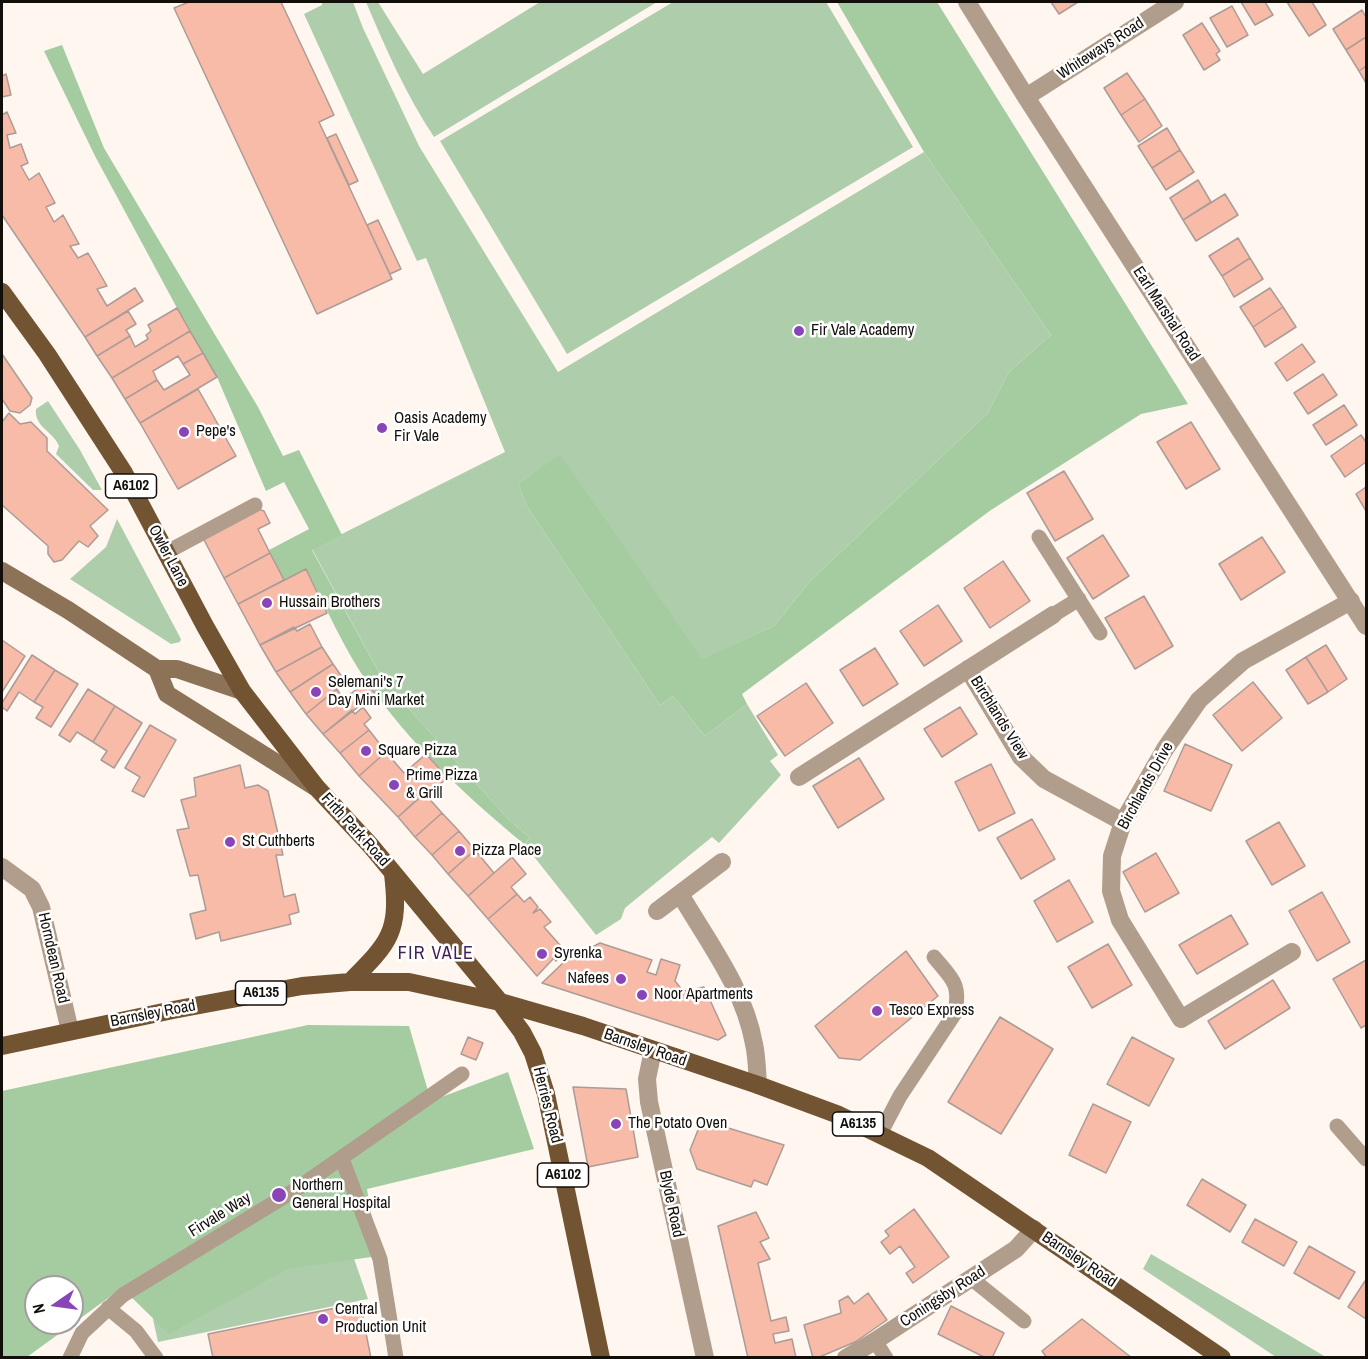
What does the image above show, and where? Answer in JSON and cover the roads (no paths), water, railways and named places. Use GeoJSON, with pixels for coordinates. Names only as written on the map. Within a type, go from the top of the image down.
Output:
{"type":"FeatureCollection","features":[{"type":"Feature","properties":{"kind":"main road","name":"Owler Lane"},"geometry":{"type":"LineString","coordinates":[[2,292],[47,354],[124,473],[209,635],[242,691],[317,788]]}},
{"type":"Feature","properties":{"kind":"main road","name":"Firth Park Road"},"geometry":{"type":"LineString","coordinates":[[2,571],[68,610],[157,669],[168,694],[317,788],[371,846],[500,1002]]}},
{"type":"Feature","properties":{"kind":"main road","name":"Firth Park Road"},"geometry":{"type":"LineString","coordinates":[[157,669],[177,669],[242,691]]}},
{"type":"Feature","properties":{"kind":"main road"},"geometry":{"type":"LineString","coordinates":[[350,982],[374,958],[390,933],[395,919],[396,903],[393,873]]}},
{"type":"Feature","properties":{"kind":"main road","name":"Barnsley Road"},"geometry":{"type":"LineString","coordinates":[[2,1047],[70,1031],[302,986],[350,982],[409,982],[500,1002],[758,1085],[839,1115],[928,1158],[1221,1358]]}},
{"type":"Feature","properties":{"kind":"main road","name":"Herries Road"},"geometry":{"type":"LineString","coordinates":[[500,1002],[522,1032],[542,1076],[601,1358]]}},
{"type":"Feature","properties":{"kind":"street","name":"Earl Marshal Road"},"geometry":{"type":"LineString","coordinates":[[967,2],[1366,626]]}},
{"type":"Feature","properties":{"kind":"street","name":"Whiteways Road"},"geometry":{"type":"LineString","coordinates":[[1026,97],[1175,2]]}},
{"type":"Feature","properties":{"kind":"street","name":"Birchlands Drive"},"geometry":{"type":"LineString","coordinates":[[1292,952],[1181,1019],[1120,920],[1111,891],[1112,856],[1123,822],[1165,749],[1199,700],[1243,662],[1351,601]]}},
{"type":"Feature","properties":{"kind":"street","name":"Birchlands View"},"geometry":{"type":"LineString","coordinates":[[800,777],[1053,615]]}},
{"type":"Feature","properties":{"kind":"street","name":"Birchlands View"},"geometry":{"type":"LineString","coordinates":[[968,669],[1021,757],[1044,779],[1123,822]]}},
{"type":"Feature","properties":{"kind":"street"},"geometry":{"type":"LineString","coordinates":[[657,911],[722,862]]}},
{"type":"Feature","properties":{"kind":"street","name":"Horndean Road"},"geometry":{"type":"LineString","coordinates":[[2,867],[32,889],[41,907],[70,1031]]}},
{"type":"Feature","properties":{"kind":"street"},"geometry":{"type":"LineString","coordinates":[[680,894],[726,970],[742,1005],[754,1044],[758,1085]]}},
{"type":"Feature","properties":{"kind":"street","name":"Blyde Road"},"geometry":{"type":"LineString","coordinates":[[653,1050],[647,1079],[649,1102],[705,1358]]}},
{"type":"Feature","properties":{"kind":"street","name":"Coningsby Road"},"geometry":{"type":"LineString","coordinates":[[846,1358],[1016,1249],[1034,1229]]}},
{"type":"Feature","properties":{"kind":"lane"},"geometry":{"type":"LineString","coordinates":[[167,552],[255,505]]}},
{"type":"Feature","properties":{"kind":"lane"},"geometry":{"type":"LineString","coordinates":[[1039,537],[1100,633]]}},
{"type":"Feature","properties":{"kind":"lane"},"geometry":{"type":"LineString","coordinates":[[1053,615],[1079,599]]}},
{"type":"Feature","properties":{"kind":"lane"},"geometry":{"type":"LineString","coordinates":[[879,1134],[900,1096],[955,1013],[958,997],[956,984],[934,957]]}},
{"type":"Feature","properties":{"kind":"lane","name":"Firvale Way"},"geometry":{"type":"LineString","coordinates":[[70,1358],[82,1333],[123,1295],[183,1260],[342,1159],[462,1074]]}},
{"type":"Feature","properties":{"kind":"lane"},"geometry":{"type":"LineString","coordinates":[[1336,1126],[1366,1159]]}},
{"type":"Feature","properties":{"kind":"lane"},"geometry":{"type":"LineString","coordinates":[[342,1159],[380,1259],[396,1358]]}},
{"type":"Feature","properties":{"kind":"lane"},"geometry":{"type":"LineString","coordinates":[[972,1279],[1024,1321]]}},
{"type":"Feature","properties":{"kind":"lane"},"geometry":{"type":"LineString","coordinates":[[108,1308],[136,1331],[156,1358]]}},
{"type":"Feature","properties":{"kind":"lane"},"geometry":{"type":"LineString","coordinates":[[875,1341],[886,1358]]}},
{"type":"Feature","properties":{"kind":"place","name":"Fir Vale Academy"},"geometry":{"type":"Point","coordinates":[799,331]}},
{"type":"Feature","properties":{"kind":"place","name":"Oasis Academy Fir Vale"},"geometry":{"type":"Point","coordinates":[382,428]}},
{"type":"Feature","properties":{"kind":"place","name":"Pepe's"},"geometry":{"type":"Point","coordinates":[184,432]}},
{"type":"Feature","properties":{"kind":"place","name":"Hussain Brothers"},"geometry":{"type":"Point","coordinates":[267,603]}},
{"type":"Feature","properties":{"kind":"place","name":"Selemani's 7 Day Mini Market"},"geometry":{"type":"Point","coordinates":[316,692]}},
{"type":"Feature","properties":{"kind":"place","name":"Square Pizza"},"geometry":{"type":"Point","coordinates":[366,751]}},
{"type":"Feature","properties":{"kind":"place","name":"Prime Pizza & Grill"},"geometry":{"type":"Point","coordinates":[394,785]}},
{"type":"Feature","properties":{"kind":"place","name":"St Cuthberts"},"geometry":{"type":"Point","coordinates":[230,842]}},
{"type":"Feature","properties":{"kind":"place","name":"Pizza Place"},"geometry":{"type":"Point","coordinates":[460,851]}},
{"type":"Feature","properties":{"kind":"place","name":"Syrenka"},"geometry":{"type":"Point","coordinates":[542,954]}},
{"type":"Feature","properties":{"kind":"place","name":"Nafees"},"geometry":{"type":"Point","coordinates":[621,979]}},
{"type":"Feature","properties":{"kind":"place","name":"Noor Apartments"},"geometry":{"type":"Point","coordinates":[642,995]}},
{"type":"Feature","properties":{"kind":"place","name":"Tesco Express"},"geometry":{"type":"Point","coordinates":[877,1011]}},
{"type":"Feature","properties":{"kind":"place","name":"The Potato Oven"},"geometry":{"type":"Point","coordinates":[616,1124]}},
{"type":"Feature","properties":{"kind":"place","name":"Northern General Hospital"},"geometry":{"type":"Point","coordinates":[279,1195]}},
{"type":"Feature","properties":{"kind":"place","name":"Central Production Unit"},"geometry":{"type":"Point","coordinates":[323,1319]}},
{"type":"Feature","properties":{"kind":"district","name":"FIR VALE"},"geometry":{"type":"Point","coordinates":[436,954]}}]}
